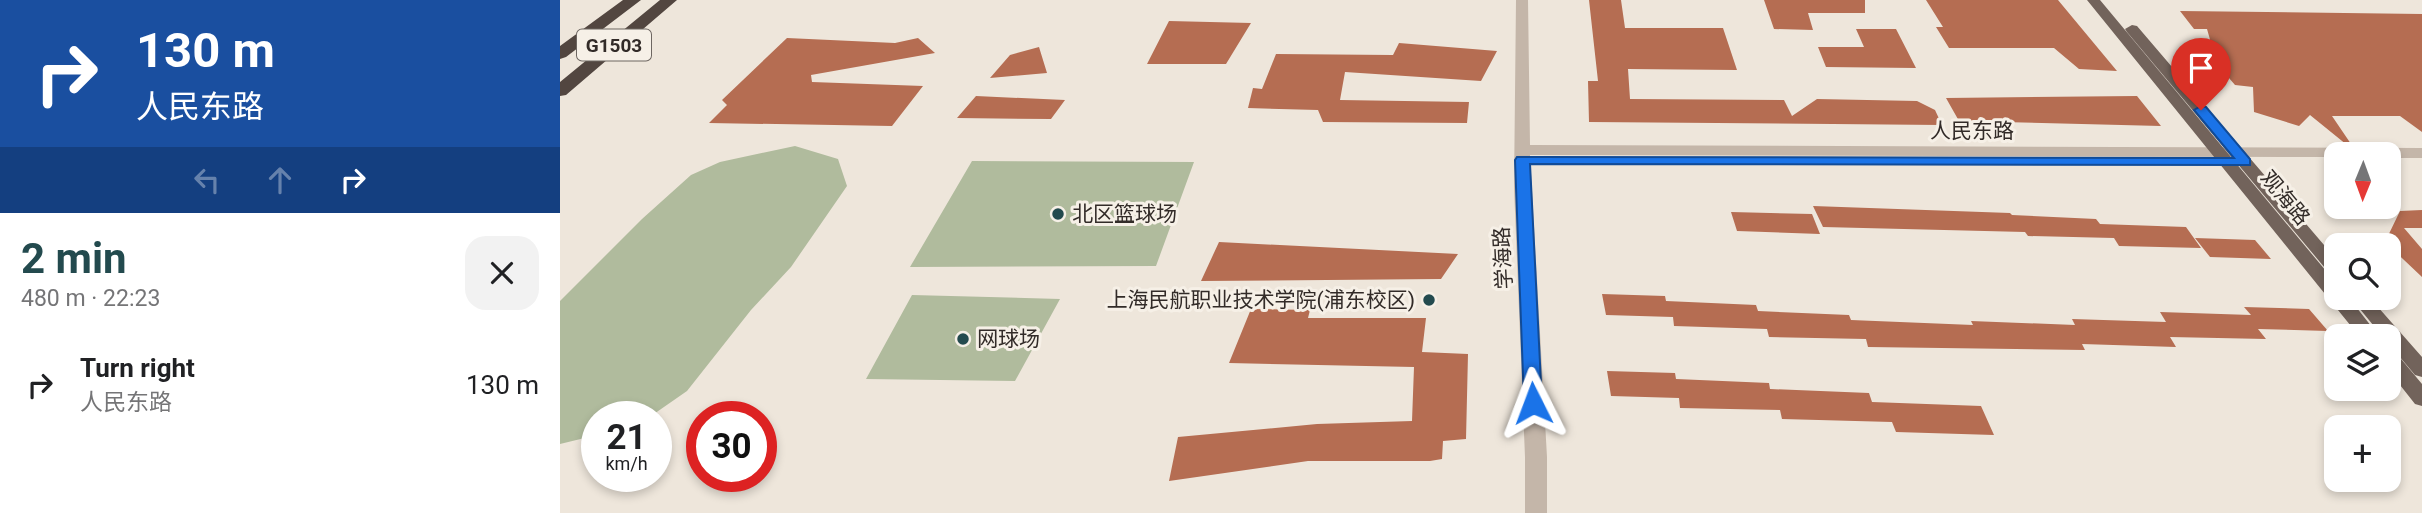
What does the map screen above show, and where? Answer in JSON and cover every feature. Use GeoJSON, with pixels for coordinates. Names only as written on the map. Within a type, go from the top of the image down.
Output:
{"type":"FeatureCollection","features":[{"type":"Feature","properties":{"kind":"highway","name":"G1503"},"geometry":{"type":"LineString","coordinates":[[560,54],[633,0]]}},
{"type":"Feature","properties":{"kind":"highway","name":"G1503"},"geometry":{"type":"LineString","coordinates":[[560,91],[669,0]]}},
{"type":"Feature","properties":{"kind":"main road","name":"观海路"},"geometry":{"type":"LineString","coordinates":[[2093,0],[2324,257]]}},
{"type":"Feature","properties":{"kind":"main road","name":"观海路"},"geometry":{"type":"LineString","coordinates":[[2108,0],[2324,279]]}},
{"type":"Feature","properties":{"kind":"main road","name":"观海路"},"geometry":{"type":"LineString","coordinates":[[2349,310],[2360,324]]}},
{"type":"Feature","properties":{"kind":"main road"},"geometry":{"type":"LineString","coordinates":[[2370,310],[2422,370]]}},
{"type":"Feature","properties":{"kind":"main road"},"geometry":{"type":"LineString","coordinates":[[2401,373],[2422,398]]}},
{"type":"Feature","properties":{"kind":"street","name":"学海路"},"geometry":{"type":"LineString","coordinates":[[1522,0],[1522,155],[1536,457],[1536,513]]}},
{"type":"Feature","properties":{"kind":"street","name":"人民东路"},"geometry":{"type":"LineString","coordinates":[[1522,155],[2232,157],[2422,153]]}},
{"type":"Feature","properties":{"kind":"street","name":"人民东路"},"geometry":{"type":"LineString","coordinates":[[2232,157],[2324,161]]}},
{"type":"Feature","properties":{"kind":"street"},"geometry":{"type":"LineString","coordinates":[[2401,163],[2422,163]]}},
{"type":"Feature","properties":{"kind":"green space"},"geometry":{"type":"Polygon","coordinates":[[[795,146],[838,159],[847,186],[791,267],[751,310],[687,391],[672,401],[581,401],[581,439],[560,444],[560,301],[642,219],[691,175],[720,162],[795,146]]]}},
{"type":"Feature","properties":{"kind":"green space","name":"北区篮球场"},"geometry":{"type":"Polygon","coordinates":[[[972,161],[1194,162],[1156,266],[910,267],[972,161]]]}},
{"type":"Feature","properties":{"kind":"green space","name":"网球场"},"geometry":{"type":"Polygon","coordinates":[[[912,295],[1060,299],[1015,381],[866,379],[912,295]]]}},
{"type":"Feature","properties":{"kind":"building"},"geometry":{"type":"Polygon","coordinates":[[[1589,0],[1621,0],[1625,28],[1723,28],[1737,70],[1628,69],[1630,99],[1784,100],[1792,116],[1817,99],[1917,101],[1935,110],[1942,125],[1589,122],[1588,81],[1598,81],[1589,0]]]}},
{"type":"Feature","properties":{"kind":"building"},"geometry":{"type":"Polygon","coordinates":[[[1764,0],[1865,0],[1865,13],[1808,13],[1813,30],[1774,29],[1764,0]]]}},
{"type":"Feature","properties":{"kind":"building"},"geometry":{"type":"Polygon","coordinates":[[[1926,0],[2058,0],[2117,71],[2079,69],[2054,48],[1949,48],[1936,27],[1943,27],[1926,0]]]}},
{"type":"Feature","properties":{"kind":"building"},"geometry":{"type":"Polygon","coordinates":[[[2180,11],[2422,14],[2422,132],[2400,116],[2332,116],[2350,142],[2343,142],[2310,115],[2299,126],[2254,112],[2253,87],[2235,85],[2217,64],[2207,29],[2194,29],[2180,11]]]}},
{"type":"Feature","properties":{"kind":"building"},"geometry":{"type":"Polygon","coordinates":[[[1169,21],[1251,23],[1226,64],[1147,64],[1169,21]]]}},
{"type":"Feature","properties":{"kind":"building"},"geometry":{"type":"Polygon","coordinates":[[[1856,29],[1896,29],[1916,68],[1826,67],[1818,47],[1864,47],[1856,29]]]}},
{"type":"Feature","properties":{"kind":"building"},"geometry":{"type":"Polygon","coordinates":[[[787,38],[895,43],[918,38],[935,53],[811,75],[812,82],[923,86],[892,126],[709,123],[727,105],[722,100],[787,38]]]}},
{"type":"Feature","properties":{"kind":"building"},"geometry":{"type":"Polygon","coordinates":[[[1399,43],[1497,51],[1481,81],[1345,72],[1340,100],[1469,102],[1467,123],[1323,122],[1318,110],[1248,108],[1253,88],[1262,89],[1276,54],[1393,55],[1399,43]]]}},
{"type":"Feature","properties":{"kind":"building"},"geometry":{"type":"Polygon","coordinates":[[[1039,47],[1047,73],[990,78],[1010,55],[1039,47]]]}},
{"type":"Feature","properties":{"kind":"building"},"geometry":{"type":"Polygon","coordinates":[[[976,96],[1065,100],[1051,119],[957,118],[976,96]]]}},
{"type":"Feature","properties":{"kind":"building"},"geometry":{"type":"Polygon","coordinates":[[[2137,96],[2161,126],[1959,121],[1946,98],[2137,96]]]}},
{"type":"Feature","properties":{"kind":"building"},"geometry":{"type":"Polygon","coordinates":[[[1813,206],[2010,213],[2096,219],[2100,224],[2186,227],[2201,248],[2119,246],[2114,238],[2028,236],[2025,232],[1823,227],[1813,206]]]}},
{"type":"Feature","properties":{"kind":"building"},"geometry":{"type":"Polygon","coordinates":[[[2422,210],[2422,228],[2404,228],[2422,249],[2422,277],[2401,257],[2401,233],[2389,233],[2396,219],[2401,219],[2401,211],[2422,210]]]}},
{"type":"Feature","properties":{"kind":"building"},"geometry":{"type":"Polygon","coordinates":[[[1731,212],[1812,214],[1820,234],[1737,231],[1731,212]]]}},
{"type":"Feature","properties":{"kind":"building"},"geometry":{"type":"Polygon","coordinates":[[[2195,238],[2255,240],[2271,259],[2210,257],[2195,238]]]}},
{"type":"Feature","properties":{"kind":"building"},"geometry":{"type":"Polygon","coordinates":[[[1219,242],[1458,254],[1441,279],[1201,281],[1219,242]]]}},
{"type":"Feature","properties":{"kind":"building"},"geometry":{"type":"Polygon","coordinates":[[[1602,294],[1665,296],[1666,301],[1756,305],[1758,311],[1849,315],[1851,320],[1973,325],[1971,321],[2075,325],[2072,319],[2166,322],[2160,312],[2251,315],[2244,307],[2309,309],[2324,326],[2324,331],[2258,329],[2266,339],[2170,337],[2176,347],[2082,344],[2085,350],[1868,347],[1866,339],[1769,337],[1767,329],[1674,326],[1673,317],[1606,315],[1602,294]]]}},
{"type":"Feature","properties":{"kind":"building"},"geometry":{"type":"Polygon","coordinates":[[[1251,309],[1310,310],[1308,318],[1426,318],[1422,352],[1468,354],[1466,439],[1443,441],[1442,459],[1430,461],[1308,461],[1169,481],[1178,437],[1317,424],[1412,421],[1414,367],[1229,363],[1251,309]]]}},
{"type":"Feature","properties":{"kind":"building"},"geometry":{"type":"Polygon","coordinates":[[[1607,371],[1675,373],[1676,379],[1769,383],[1770,389],[1869,393],[1872,402],[1981,406],[1994,435],[1896,432],[1892,422],[1782,419],[1780,410],[1680,408],[1679,398],[1611,396],[1607,371]]]}},
{"type":"Feature","properties":{"kind":"place","name":"北区篮球场"},"geometry":{"type":"Point","coordinates":[1058,214]}},
{"type":"Feature","properties":{"kind":"place","name":"上海民航职业技术学院(浦东校区)"},"geometry":{"type":"Point","coordinates":[1429,300]}},
{"type":"Feature","properties":{"kind":"place","name":"网球场"},"geometry":{"type":"Point","coordinates":[963,339]}},
{"type":"Feature","properties":{"kind":"route"},"geometry":{"type":"LineString","coordinates":[[1533,403],[1522,160],[2245,162],[2201,110]]}}]}
